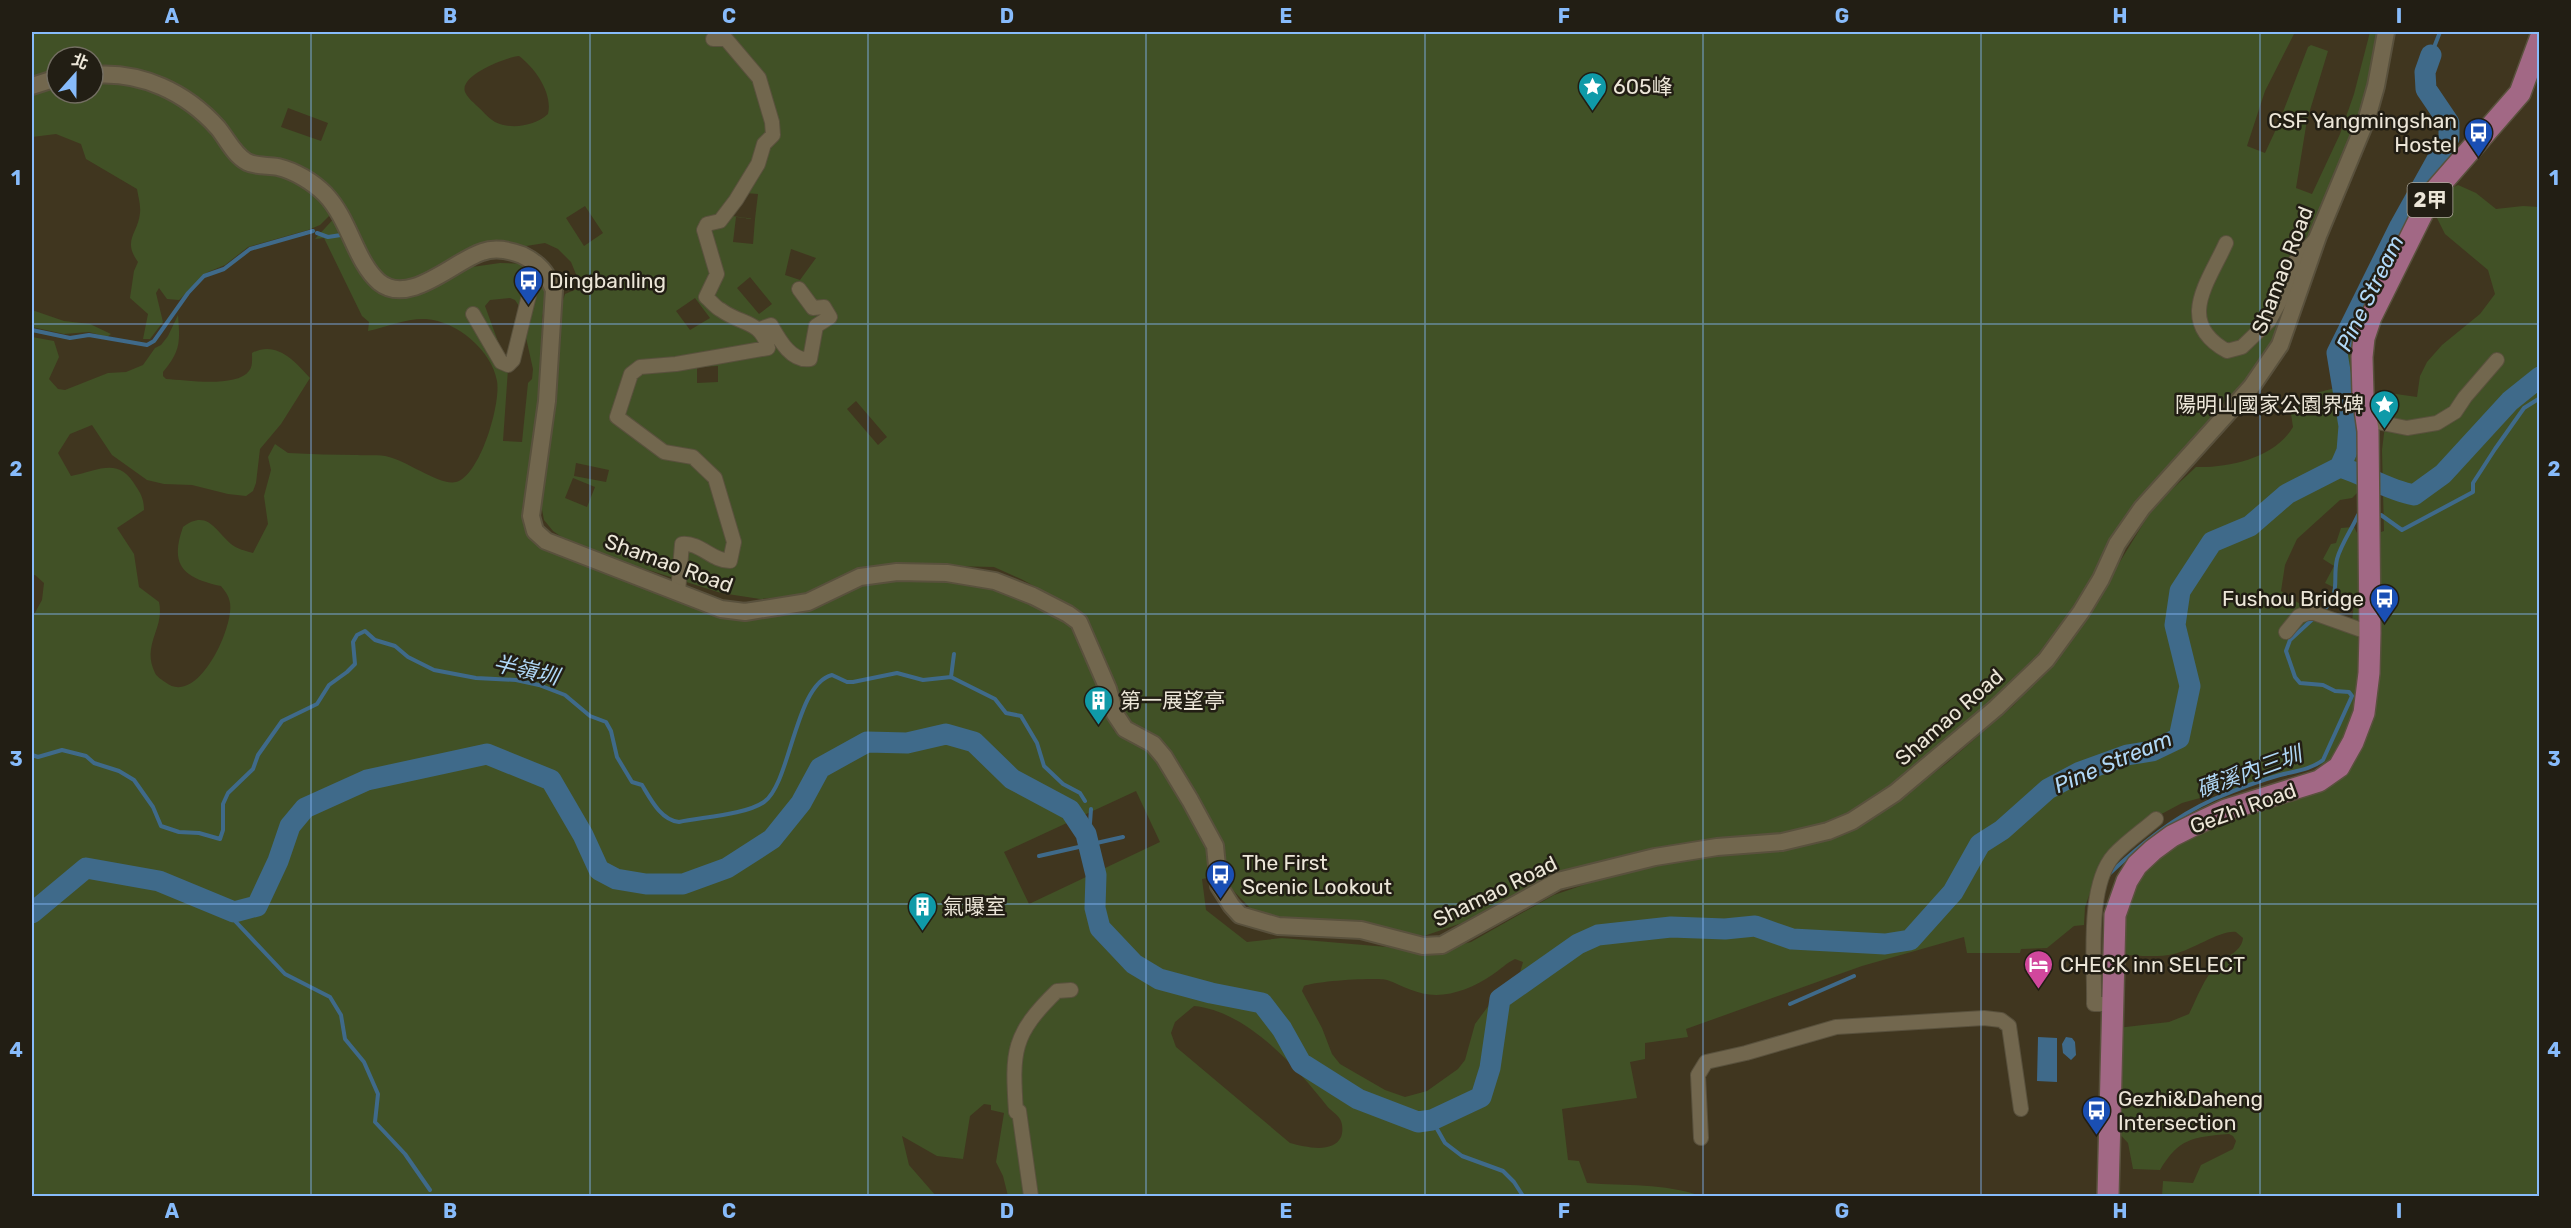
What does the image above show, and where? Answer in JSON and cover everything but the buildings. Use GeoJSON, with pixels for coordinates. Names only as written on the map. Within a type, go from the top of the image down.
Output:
{"type":"FeatureCollection","features":[{"type":"Feature","properties":{"kind":"main road","name":"2甲"},"geometry":{"type":"LineString","coordinates":[[2368,426],[2362,382],[2364,338],[2371,317],[2432,194],[2520,93],[2540,39]]}},
{"type":"Feature","properties":{"kind":"main road","name":"GeZhi Road"},"geometry":{"type":"LineString","coordinates":[[2108,1197],[2111,1004],[2104,961],[2119,898],[2137,865],[2172,836],[2226,810],[2319,781],[2339,767],[2353,742],[2364,713],[2369,673],[2370,633],[2368,426]]}},
{"type":"Feature","properties":{"kind":"street","name":"Shamao Road"},"geometry":{"type":"LineString","coordinates":[[537,262],[547,274],[554,290],[542,448],[532,498],[531,516],[535,531],[546,541],[722,609],[745,612],[808,602],[860,577],[897,572],[947,573],[995,581],[1034,596],[1079,622],[1108,689],[1114,714],[1125,729],[1153,744],[1164,757],[1215,846],[1219,886],[1240,915],[1278,926],[1361,930],[1423,946],[1442,945],[1558,881],[1655,857],[1717,847],[1782,842],[1828,831],[1852,821],[1895,793],[1996,708],[2046,660],[2081,612],[2101,579],[2117,544],[2142,508],[2252,386],[2280,345],[2318,236],[2367,118],[2376,86],[2386,32]]}},
{"type":"Feature","properties":{"kind":"street"},"geometry":{"type":"LineString","coordinates":[[678,592],[682,544],[690,543],[723,561],[730,561],[735,542],[715,478],[693,457],[664,452],[617,417],[631,375],[640,367],[676,364],[768,348],[760,329],[720,310],[706,297],[717,274],[704,230],[707,224],[720,221],[736,200],[758,164],[764,144],[773,135],[772,122],[759,78],[726,39],[713,39]]}},
{"type":"Feature","properties":{"kind":"street"},"geometry":{"type":"LineString","coordinates":[[105,76],[144,79],[184,98],[203,111],[233,150],[245,161],[280,168],[304,178],[323,192],[341,212],[361,258],[374,276],[389,288],[407,289],[424,284],[483,251],[508,249],[537,262],[513,360],[508,365],[501,362],[473,314]]}},
{"type":"Feature","properties":{"kind":"street"},"geometry":{"type":"LineString","coordinates":[[2226,243],[2198,305],[2199,325],[2216,345],[2227,351],[2242,347],[2268,321],[2285,292],[2294,263],[2318,236]]}},
{"type":"Feature","properties":{"kind":"street"},"geometry":{"type":"LineString","coordinates":[[760,329],[771,325],[793,356],[810,359],[816,326],[830,317],[824,306],[813,308],[799,289]]}},
{"type":"Feature","properties":{"kind":"street"},"geometry":{"type":"LineString","coordinates":[[2368,426],[2408,428],[2437,423],[2455,412],[2497,360]]}},
{"type":"Feature","properties":{"kind":"street"},"geometry":{"type":"LineString","coordinates":[[2286,632],[2299,616],[2312,612],[2370,633]]}},
{"type":"Feature","properties":{"kind":"street"},"geometry":{"type":"LineString","coordinates":[[2104,961],[2094,909],[2100,879],[2112,856],[2156,819]]}},
{"type":"Feature","properties":{"kind":"street"},"geometry":{"type":"LineString","coordinates":[[1031,1197],[1019,1111],[1016,1112],[1013,1072],[1015,1053],[1023,1029],[1040,1008],[1057,991],[1071,990]]}},
{"type":"Feature","properties":{"kind":"street"},"geometry":{"type":"LineString","coordinates":[[1701,1138],[1698,1075],[1706,1062],[1836,1027],[1984,1018],[2001,1020],[2009,1026],[2020,1109]]}},
{"type":"Feature","properties":{"kind":"green space"},"geometry":{"type":"Polygon","coordinates":[[[32,32],[2295,32],[2265,91],[2247,146],[2265,153],[2308,47],[2311,45],[2328,51],[2307,120],[2296,188],[2312,194],[2340,134],[2354,94],[2370,32],[2382,32],[2373,87],[2283,325],[2248,384],[2125,519],[2073,610],[2042,651],[1991,703],[1941,749],[1847,816],[1797,833],[1748,836],[1586,865],[1543,879],[1462,923],[1424,936],[1393,931],[1362,921],[1269,917],[1251,909],[1228,885],[1218,845],[1169,753],[1151,733],[1127,721],[1084,614],[1023,580],[994,567],[904,565],[808,595],[760,599],[721,593],[576,547],[553,531],[544,520],[540,499],[557,320],[565,294],[577,289],[580,284],[571,262],[558,249],[545,243],[526,246],[481,246],[443,267],[402,285],[380,276],[346,211],[248,156],[209,108],[105,73],[105,45],[45,45],[45,76],[32,80],[32,32]],[[519,56],[476,73],[465,86],[466,94],[490,119],[508,126],[530,124],[548,114],[548,98],[537,74],[519,56]],[[288,108],[281,127],[321,141],[328,123],[288,108]],[[745,193],[732,216],[755,219],[758,194],[745,193]],[[585,206],[566,218],[584,246],[603,233],[585,206]],[[736,217],[733,242],[753,244],[755,219],[736,217]],[[791,249],[785,275],[800,280],[816,258],[791,249]],[[750,277],[737,288],[759,314],[772,304],[750,277]],[[695,298],[676,311],[690,330],[710,318],[695,298]],[[718,366],[697,367],[697,383],[718,382],[718,366]],[[856,401],[847,409],[878,445],[887,437],[856,401]],[[576,463],[574,476],[606,482],[609,470],[576,463]],[[573,478],[565,498],[587,507],[595,487],[573,478]]]}},
{"type":"Feature","properties":{"kind":"green space"},"geometry":{"type":"Polygon","coordinates":[[[105,82],[140,84],[170,95],[273,171],[311,188],[333,212],[320,225],[308,230],[248,247],[225,265],[208,272],[179,300],[167,299],[159,288],[156,293],[163,322],[150,339],[143,339],[148,314],[130,298],[134,271],[138,262],[131,248],[140,213],[137,189],[86,159],[81,144],[56,134],[32,137],[32,92],[45,87],[45,105],[105,105],[105,82]]]}},
{"type":"Feature","properties":{"kind":"green space"},"geometry":{"type":"Polygon","coordinates":[[[2458,185],[2476,193],[2496,209],[2539,207],[2539,1196],[2162,1196],[2163,1181],[2193,1183],[2201,1165],[2233,1149],[2236,1141],[2229,1134],[2196,1138],[2174,1151],[2160,1170],[2133,1169],[2128,1143],[2115,1129],[2117,1028],[2169,1022],[2189,1014],[2209,975],[2218,964],[2237,950],[2243,938],[2236,932],[2230,932],[2174,954],[2117,955],[2133,879],[2170,844],[2353,758],[2375,534],[2384,531],[2382,450],[2389,393],[2417,397],[2420,376],[2427,362],[2442,345],[2480,314],[2495,294],[2488,270],[2445,234],[2432,208],[2448,190],[2458,185]]]}},
{"type":"Feature","properties":{"kind":"green space"},"geometry":{"type":"Polygon","coordinates":[[[338,214],[373,283],[427,290],[472,267],[500,263],[528,264],[553,288],[542,316],[541,401],[534,469],[522,508],[528,532],[717,616],[752,620],[861,583],[912,575],[1008,591],[1022,596],[1069,625],[1095,671],[1114,731],[1155,756],[1185,811],[1211,849],[1213,877],[1202,879],[1206,910],[1247,942],[1282,938],[1387,947],[1421,954],[1471,942],[1554,895],[1601,879],[1698,855],[1855,825],[1887,809],[1947,763],[2014,705],[2072,640],[2154,506],[2196,467],[2223,466],[2250,459],[2263,454],[2285,438],[2293,427],[2291,414],[2302,400],[2335,388],[2332,365],[2358,336],[2351,367],[2358,430],[2357,493],[2352,498],[2340,500],[2297,539],[2285,565],[2281,591],[2306,608],[2352,622],[2354,604],[2332,592],[2333,587],[2325,583],[2334,566],[2323,559],[2331,544],[2336,543],[2341,528],[2354,527],[2363,545],[2362,692],[2337,760],[2182,803],[2141,825],[2102,859],[2085,907],[2084,925],[2074,926],[2047,948],[2021,949],[2020,953],[1967,953],[1964,937],[1862,966],[1686,1029],[1688,1037],[1645,1043],[1645,1059],[1630,1062],[1637,1098],[1562,1109],[1568,1160],[1579,1161],[1587,1183],[1659,1187],[1701,1196],[1008,1196],[1003,1176],[996,1162],[1004,1113],[991,1110],[991,1105],[984,1104],[970,1116],[963,1159],[937,1156],[902,1136],[909,1165],[936,1196],[32,1196],[32,618],[42,600],[44,583],[32,575],[32,337],[54,341],[59,357],[49,379],[58,389],[65,390],[108,373],[126,372],[143,365],[155,348],[161,345],[168,336],[178,315],[178,345],[173,358],[163,372],[166,379],[210,382],[233,380],[249,371],[252,365],[252,353],[269,349],[284,354],[310,378],[281,424],[260,449],[256,483],[253,491],[246,496],[192,485],[164,484],[147,480],[112,455],[92,425],[70,434],[58,453],[71,476],[100,469],[116,469],[130,478],[139,491],[144,510],[117,528],[134,554],[139,587],[159,602],[159,620],[152,645],[151,663],[156,674],[165,682],[177,687],[189,684],[201,675],[220,646],[230,615],[230,603],[221,586],[197,579],[183,568],[178,552],[183,527],[198,520],[205,521],[210,523],[233,546],[253,553],[268,524],[264,496],[271,470],[268,457],[275,444],[288,453],[385,456],[441,480],[456,482],[465,477],[473,467],[481,453],[492,421],[496,406],[497,381],[494,370],[481,349],[449,325],[426,319],[404,321],[368,331],[369,322],[362,316],[324,238],[315,239],[338,214]],[[510,298],[490,300],[485,306],[508,369],[503,441],[522,442],[528,383],[532,379],[533,369],[519,306],[515,300],[510,298]],[[1136,791],[1004,852],[1029,904],[1160,842],[1136,791]],[[1515,959],[1479,983],[1458,992],[1443,995],[1411,990],[1381,979],[1310,984],[1304,986],[1302,991],[1322,1028],[1332,1054],[1340,1064],[1385,1090],[1405,1097],[1427,1091],[1458,1069],[1465,1060],[1475,1024],[1498,993],[1519,976],[1523,962],[1515,959]],[[1194,1006],[1175,1022],[1171,1033],[1176,1047],[1290,1143],[1318,1148],[1332,1146],[1341,1137],[1342,1126],[1339,1117],[1328,1108],[1301,1075],[1269,1043],[1251,1030],[1233,1018],[1214,1010],[1194,1006]]]}},
{"type":"Feature","properties":{"kind":"green space"},"geometry":{"type":"Polygon","coordinates":[[[32,310],[64,321],[90,324],[111,334],[107,337],[89,332],[64,334],[32,327],[32,310]]]}},
{"type":"Feature","properties":{"kind":"water"},"geometry":{"type":"Polygon","coordinates":[[[2038,1037],[2057,1038],[2057,1082],[2037,1081],[2038,1037]]]}},
{"type":"Feature","properties":{"kind":"water"},"geometry":{"type":"Polygon","coordinates":[[[2066,1037],[2072,1038],[2075,1042],[2076,1055],[2071,1060],[2063,1053],[2062,1044],[2066,1037]]]}},
{"type":"Feature","properties":{"kind":"waterway","name":"Pine Stream"},"geometry":{"type":"LineString","coordinates":[[2431,55],[2440,32]]}},
{"type":"Feature","properties":{"kind":"waterway","name":"Pine Stream"},"geometry":{"type":"LineString","coordinates":[[32,913],[86,868],[159,881],[234,912],[257,906],[278,861],[290,826],[305,808],[367,780],[487,754],[551,780],[583,835],[599,870],[616,879],[646,884],[683,884],[727,868],[772,839],[801,803],[820,768],[867,742],[907,743],[946,734],[974,742],[1012,779],[1070,810],[1086,834],[1096,875],[1095,908],[1100,928],[1134,964],[1159,979],[1211,993],[1262,1003],[1282,1029],[1301,1063],[1358,1099],[1418,1122],[1432,1120],[1481,1097],[1490,1068],[1500,999],[1578,944],[1598,935],[1671,927],[1725,929],[1755,926],[1792,939],[1885,944],[1910,940],[1953,892],[1980,844],[2002,830],[2048,789],[2080,772],[2127,755],[2152,751],[2179,738],[2190,686],[2175,625],[2180,591],[2212,542],[2250,526],[2287,494],[2340,467],[2347,451],[2349,426],[2337,353],[2400,226],[2449,138],[2449,123],[2426,89],[2425,72],[2431,55]]}},
{"type":"Feature","properties":{"kind":"waterway"},"geometry":{"type":"LineString","coordinates":[[32,330],[70,338],[89,335],[147,345],[154,341],[188,293],[204,276],[224,269],[250,249],[313,231]]}},
{"type":"Feature","properties":{"kind":"waterway"},"geometry":{"type":"LineString","coordinates":[[317,233],[328,237],[341,235]]}},
{"type":"Feature","properties":{"kind":"waterway"},"geometry":{"type":"LineString","coordinates":[[2340,467],[2395,490],[2414,495],[2443,474],[2510,401],[2540,377]]}},
{"type":"Feature","properties":{"kind":"waterway","name":"磺溪內三圳"},"geometry":{"type":"LineString","coordinates":[[2375,515],[2381,515],[2402,530],[2473,492],[2473,483],[2524,408],[2540,398]]}},
{"type":"Feature","properties":{"kind":"waterway","name":"磺溪內三圳"},"geometry":{"type":"LineString","coordinates":[[2322,612],[2334,593],[2339,553],[2358,515],[2362,515]]}},
{"type":"Feature","properties":{"kind":"waterway","name":"磺溪內三圳"},"geometry":{"type":"LineString","coordinates":[[2109,874],[2158,832],[2199,806],[2272,777],[2308,768],[2323,760],[2352,696],[2349,692],[2335,691],[2323,685],[2300,683],[2295,677],[2286,651],[2290,640],[2316,616]]}},
{"type":"Feature","properties":{"kind":"waterway","name":"半嶺圳"},"geometry":{"type":"LineString","coordinates":[[32,755],[38,757],[62,750],[86,756],[94,763],[119,771],[134,780],[153,807],[161,826],[179,832],[199,833],[220,839],[223,830],[223,804],[228,793],[253,769],[258,755],[282,721],[317,704],[329,685],[355,664],[353,642],[357,635],[365,631],[375,640],[395,646],[408,657],[434,670],[476,678],[516,680],[539,685],[565,695],[590,716],[606,722],[611,731],[617,757],[632,782],[642,785],[662,813],[679,822],[735,813],[764,802],[781,775],[801,714],[810,696],[820,682],[832,675],[847,682],[897,673],[923,680],[951,677],[995,699],[1006,713],[1021,716],[1037,743],[1044,766],[1063,784],[1080,793],[1085,801]]}},
{"type":"Feature","properties":{"kind":"waterway"},"geometry":{"type":"LineString","coordinates":[[951,677],[954,654]]}},
{"type":"Feature","properties":{"kind":"waterway","name":"半嶺圳"},"geometry":{"type":"LineString","coordinates":[[1086,834],[1091,809]]}},
{"type":"Feature","properties":{"kind":"waterway"},"geometry":{"type":"LineString","coordinates":[[1039,856],[1123,837]]}},
{"type":"Feature","properties":{"kind":"waterway"},"geometry":{"type":"LineString","coordinates":[[234,912],[236,922],[285,974],[330,997],[341,1015],[345,1039],[364,1062],[378,1094],[375,1122],[405,1154],[430,1190]]}},
{"type":"Feature","properties":{"kind":"waterway"},"geometry":{"type":"LineString","coordinates":[[1790,1004],[1854,976]]}},
{"type":"Feature","properties":{"kind":"waterway","name":"Pine Stream"},"geometry":{"type":"LineString","coordinates":[[1432,1120],[1445,1143],[1462,1156],[1503,1171],[1523,1196]]}},
{"type":"Feature","properties":{"kind":"place","name":"605峰"},"geometry":{"type":"Point","coordinates":[1592,112]}},
{"type":"Feature","properties":{"kind":"place","name":"CSF Yangmingshan Hostel"},"geometry":{"type":"Point","coordinates":[2478,158]}},
{"type":"Feature","properties":{"kind":"place","name":"Dingbanling"},"geometry":{"type":"Point","coordinates":[528,306]}},
{"type":"Feature","properties":{"kind":"place","name":"陽明山國家公園界碑"},"geometry":{"type":"Point","coordinates":[2385,430]}},
{"type":"Feature","properties":{"kind":"place","name":"Fushou Bridge"},"geometry":{"type":"Point","coordinates":[2385,624]}},
{"type":"Feature","properties":{"kind":"place","name":"第一展望亭"},"geometry":{"type":"Point","coordinates":[1099,726]}},
{"type":"Feature","properties":{"kind":"place","name":"The First Scenic Lookout"},"geometry":{"type":"Point","coordinates":[1221,900]}},
{"type":"Feature","properties":{"kind":"place","name":"氣曝室"},"geometry":{"type":"Point","coordinates":[922,932]}},
{"type":"Feature","properties":{"kind":"place","name":"CHECK inn SELECT"},"geometry":{"type":"Point","coordinates":[2039,990]}},
{"type":"Feature","properties":{"kind":"place","name":"Gezhi&Daheng Intersection"},"geometry":{"type":"Point","coordinates":[2097,1136]}}]}
